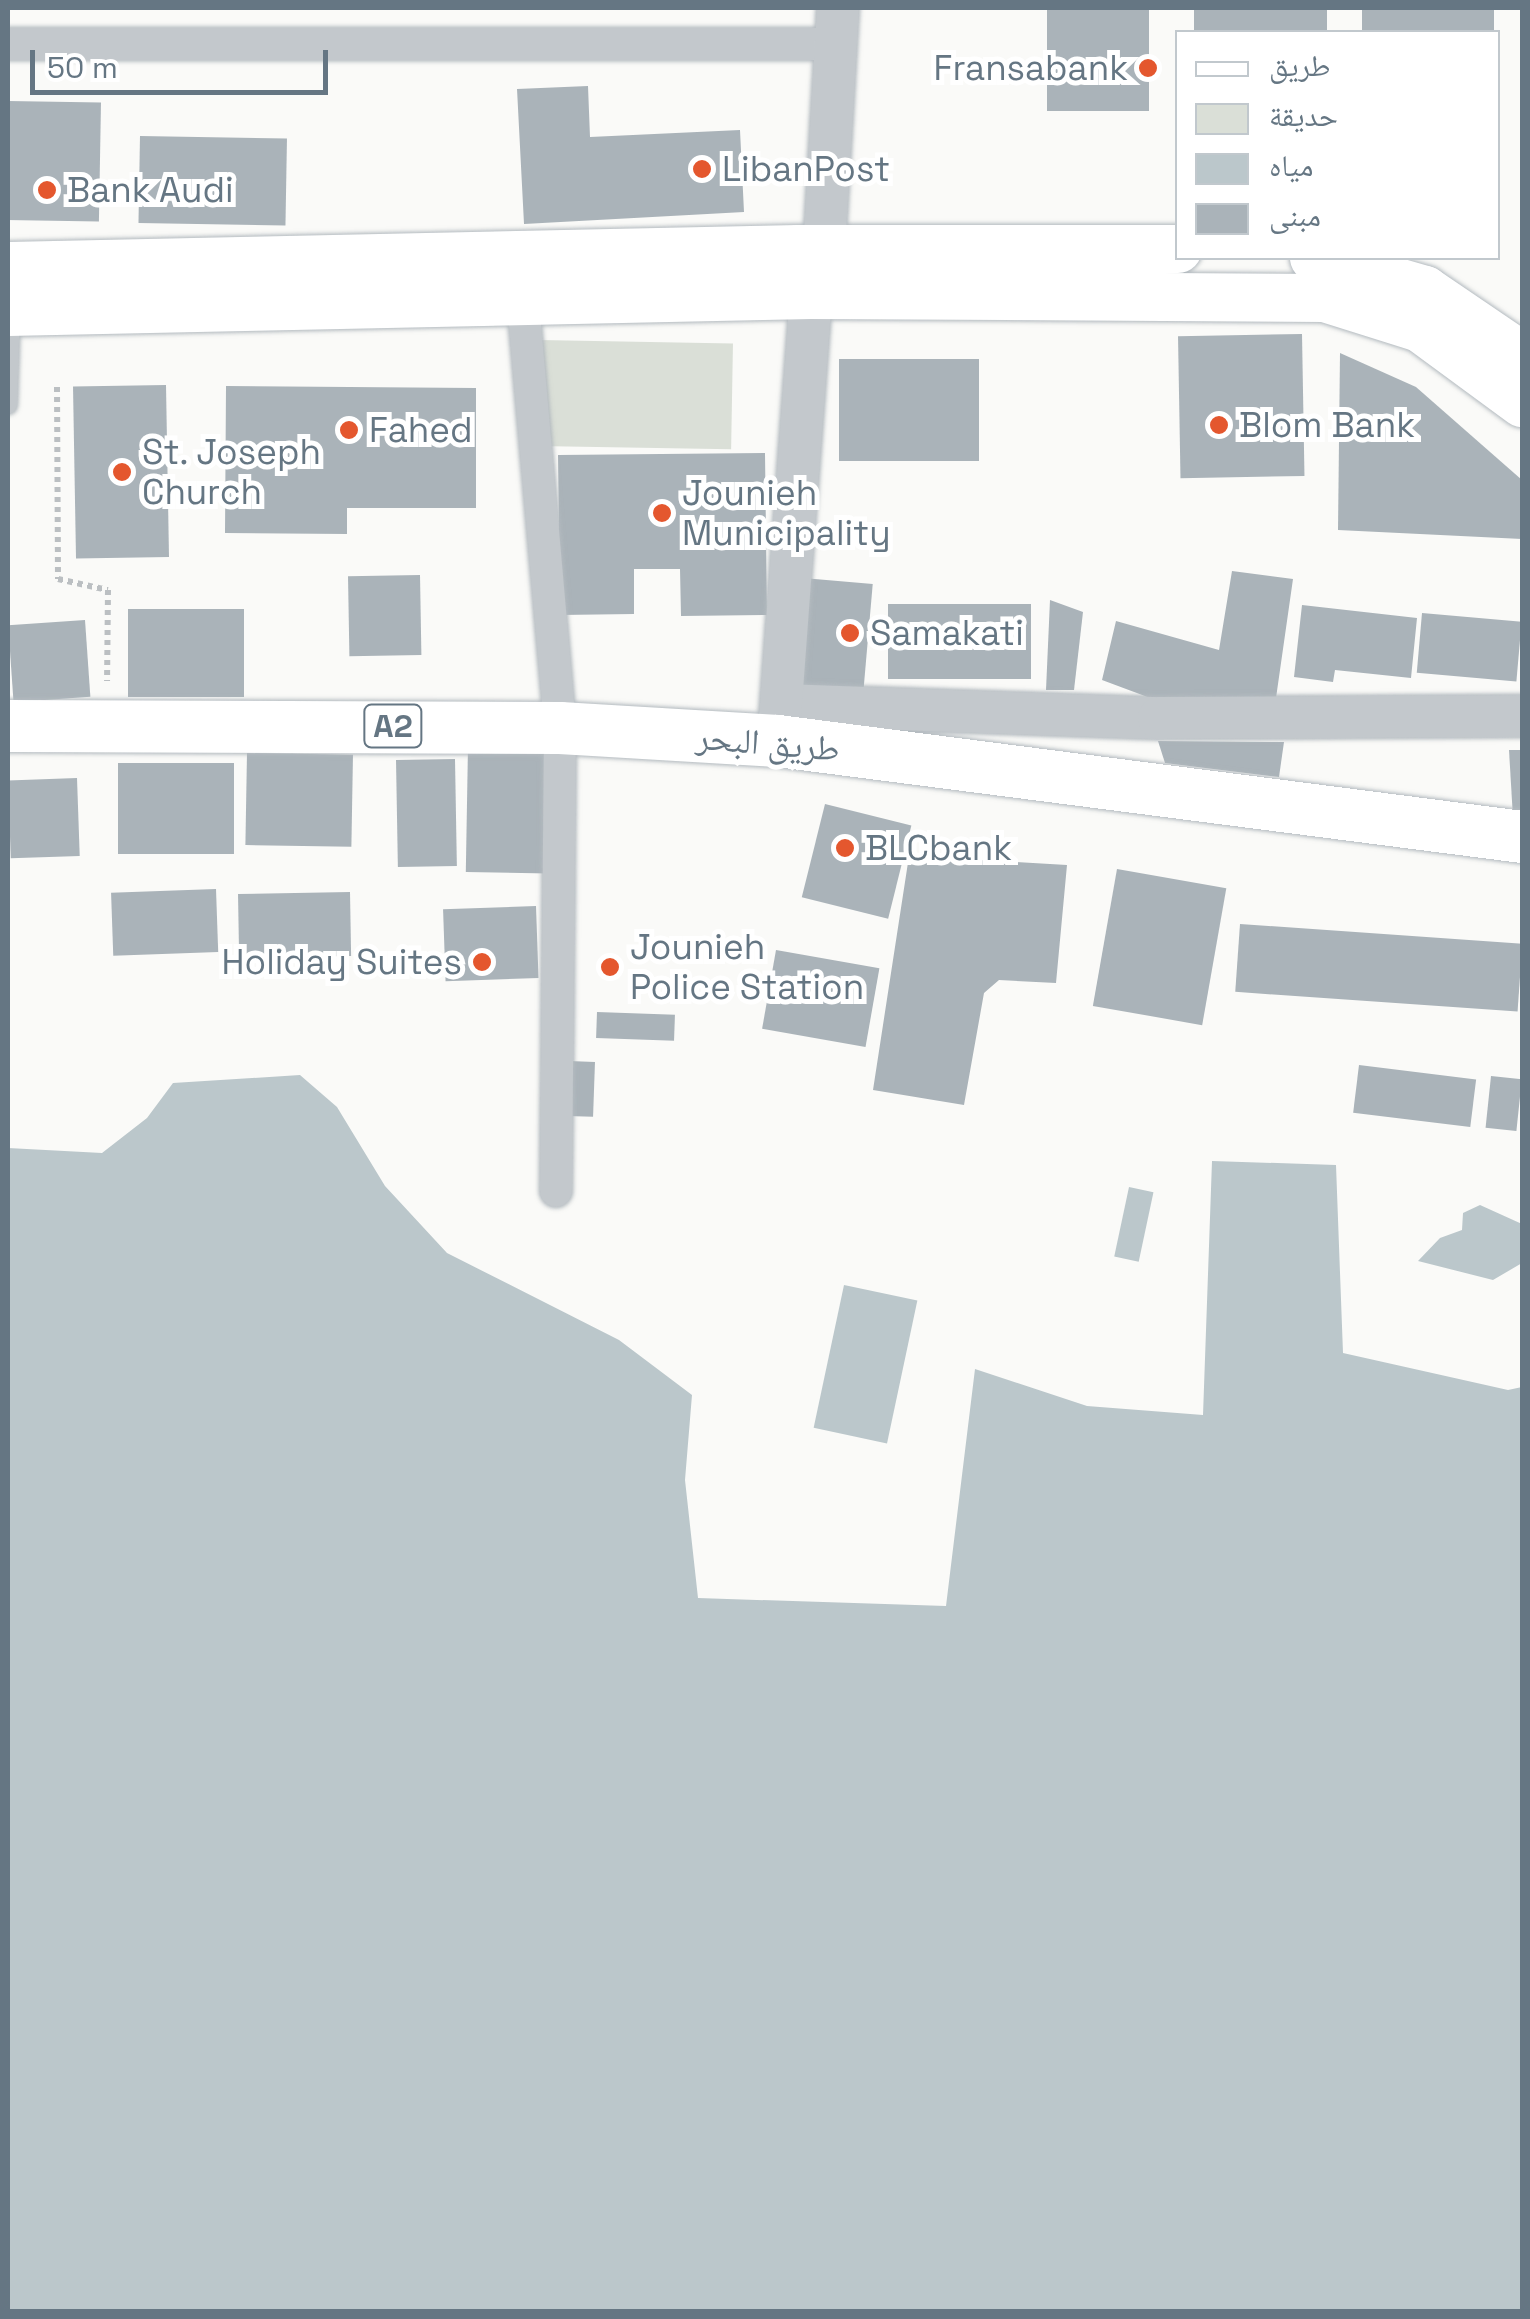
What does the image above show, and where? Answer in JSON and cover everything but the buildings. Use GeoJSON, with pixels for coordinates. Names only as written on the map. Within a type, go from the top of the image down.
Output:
{"type":"FeatureCollection","features":[{"type":"Feature","properties":{"kind":"main road"},"geometry":{"type":"LineString","coordinates":[[9,296],[811,250],[1175,249]]}},
{"type":"Feature","properties":{"kind":"main road"},"geometry":{"type":"LineString","coordinates":[[1321,260],[1425,290],[1522,356]]}},
{"type":"Feature","properties":{"kind":"main road"},"geometry":{"type":"LineString","coordinates":[[9,296],[523,302],[811,294],[1325,298],[1420,328],[1522,403]]}},
{"type":"Feature","properties":{"kind":"main road","name":"طريق البحر"},"geometry":{"type":"LineString","coordinates":[[8,726],[107,723],[560,728],[780,723],[1522,837]]}},
{"type":"Feature","properties":{"kind":"street"},"geometry":{"type":"LineString","coordinates":[[8,44],[823,26],[811,294],[780,723]]}},
{"type":"Feature","properties":{"kind":"street"},"geometry":{"type":"LineString","coordinates":[[523,302],[560,728],[556,1191]]}},
{"type":"Feature","properties":{"kind":"street","name":"طريق البحر"},"geometry":{"type":"LineString","coordinates":[[780,723],[1522,716]]}},
{"type":"Feature","properties":{"kind":"lane"},"geometry":{"type":"LineString","coordinates":[[8,405],[9,296]]}},
{"type":"Feature","properties":{"kind":"path"},"geometry":{"type":"LineString","coordinates":[[57,387],[58,579],[108,590],[107,723]]}},
{"type":"Feature","properties":{"kind":"green space"},"geometry":{"type":"Polygon","coordinates":[[[539,340],[733,343],[731,449],[537,446],[539,340]]]}},
{"type":"Feature","properties":{"kind":"water"},"geometry":{"type":"Polygon","coordinates":[[[300,1075],[337,1107],[385,1186],[447,1253],[619,1340],[692,1395],[685,1480],[698,1598],[946,1606],[975,1369],[1087,1406],[1203,1415],[1212,1161],[1336,1165],[1343,1353],[1508,1390],[1522,1387],[1522,2311],[8,2311],[8,1148],[102,1153],[147,1118],[173,1083],[300,1075]]]}},
{"type":"Feature","properties":{"kind":"water"},"geometry":{"type":"Polygon","coordinates":[[[1129,1187],[1153,1192],[1139,1262],[1114,1256],[1129,1187]]]}},
{"type":"Feature","properties":{"kind":"water"},"geometry":{"type":"Polygon","coordinates":[[[1480,1205],[1522,1224],[1522,1263],[1493,1280],[1418,1261],[1440,1238],[1462,1230],[1463,1213],[1480,1205]]]}},
{"type":"Feature","properties":{"kind":"water"},"geometry":{"type":"Polygon","coordinates":[[[844,1285],[917,1301],[887,1443],[814,1428],[844,1285]]]}},
{"type":"Feature","properties":{"kind":"place","name":"Fransabank"},"geometry":{"type":"Point","coordinates":[1148,68]}},
{"type":"Feature","properties":{"kind":"place","name":"LibanPost"},"geometry":{"type":"Point","coordinates":[702,169]}},
{"type":"Feature","properties":{"kind":"place","name":"Bank Audi"},"geometry":{"type":"Point","coordinates":[47,190]}},
{"type":"Feature","properties":{"kind":"place","name":"Blom Bank"},"geometry":{"type":"Point","coordinates":[1219,425]}},
{"type":"Feature","properties":{"kind":"place","name":"Fahed"},"geometry":{"type":"Point","coordinates":[349,430]}},
{"type":"Feature","properties":{"kind":"place","name":"St. Joseph Church"},"geometry":{"type":"Point","coordinates":[122,472]}},
{"type":"Feature","properties":{"kind":"place","name":"Jounieh Municipality"},"geometry":{"type":"Point","coordinates":[662,513]}},
{"type":"Feature","properties":{"kind":"place","name":"Samakati"},"geometry":{"type":"Point","coordinates":[850,633]}},
{"type":"Feature","properties":{"kind":"place","name":"BLCbank"},"geometry":{"type":"Point","coordinates":[845,848]}},
{"type":"Feature","properties":{"kind":"place","name":"Holiday Suites"},"geometry":{"type":"Point","coordinates":[482,962]}},
{"type":"Feature","properties":{"kind":"place","name":"Jounieh Police Station"},"geometry":{"type":"Point","coordinates":[610,967]}}]}
